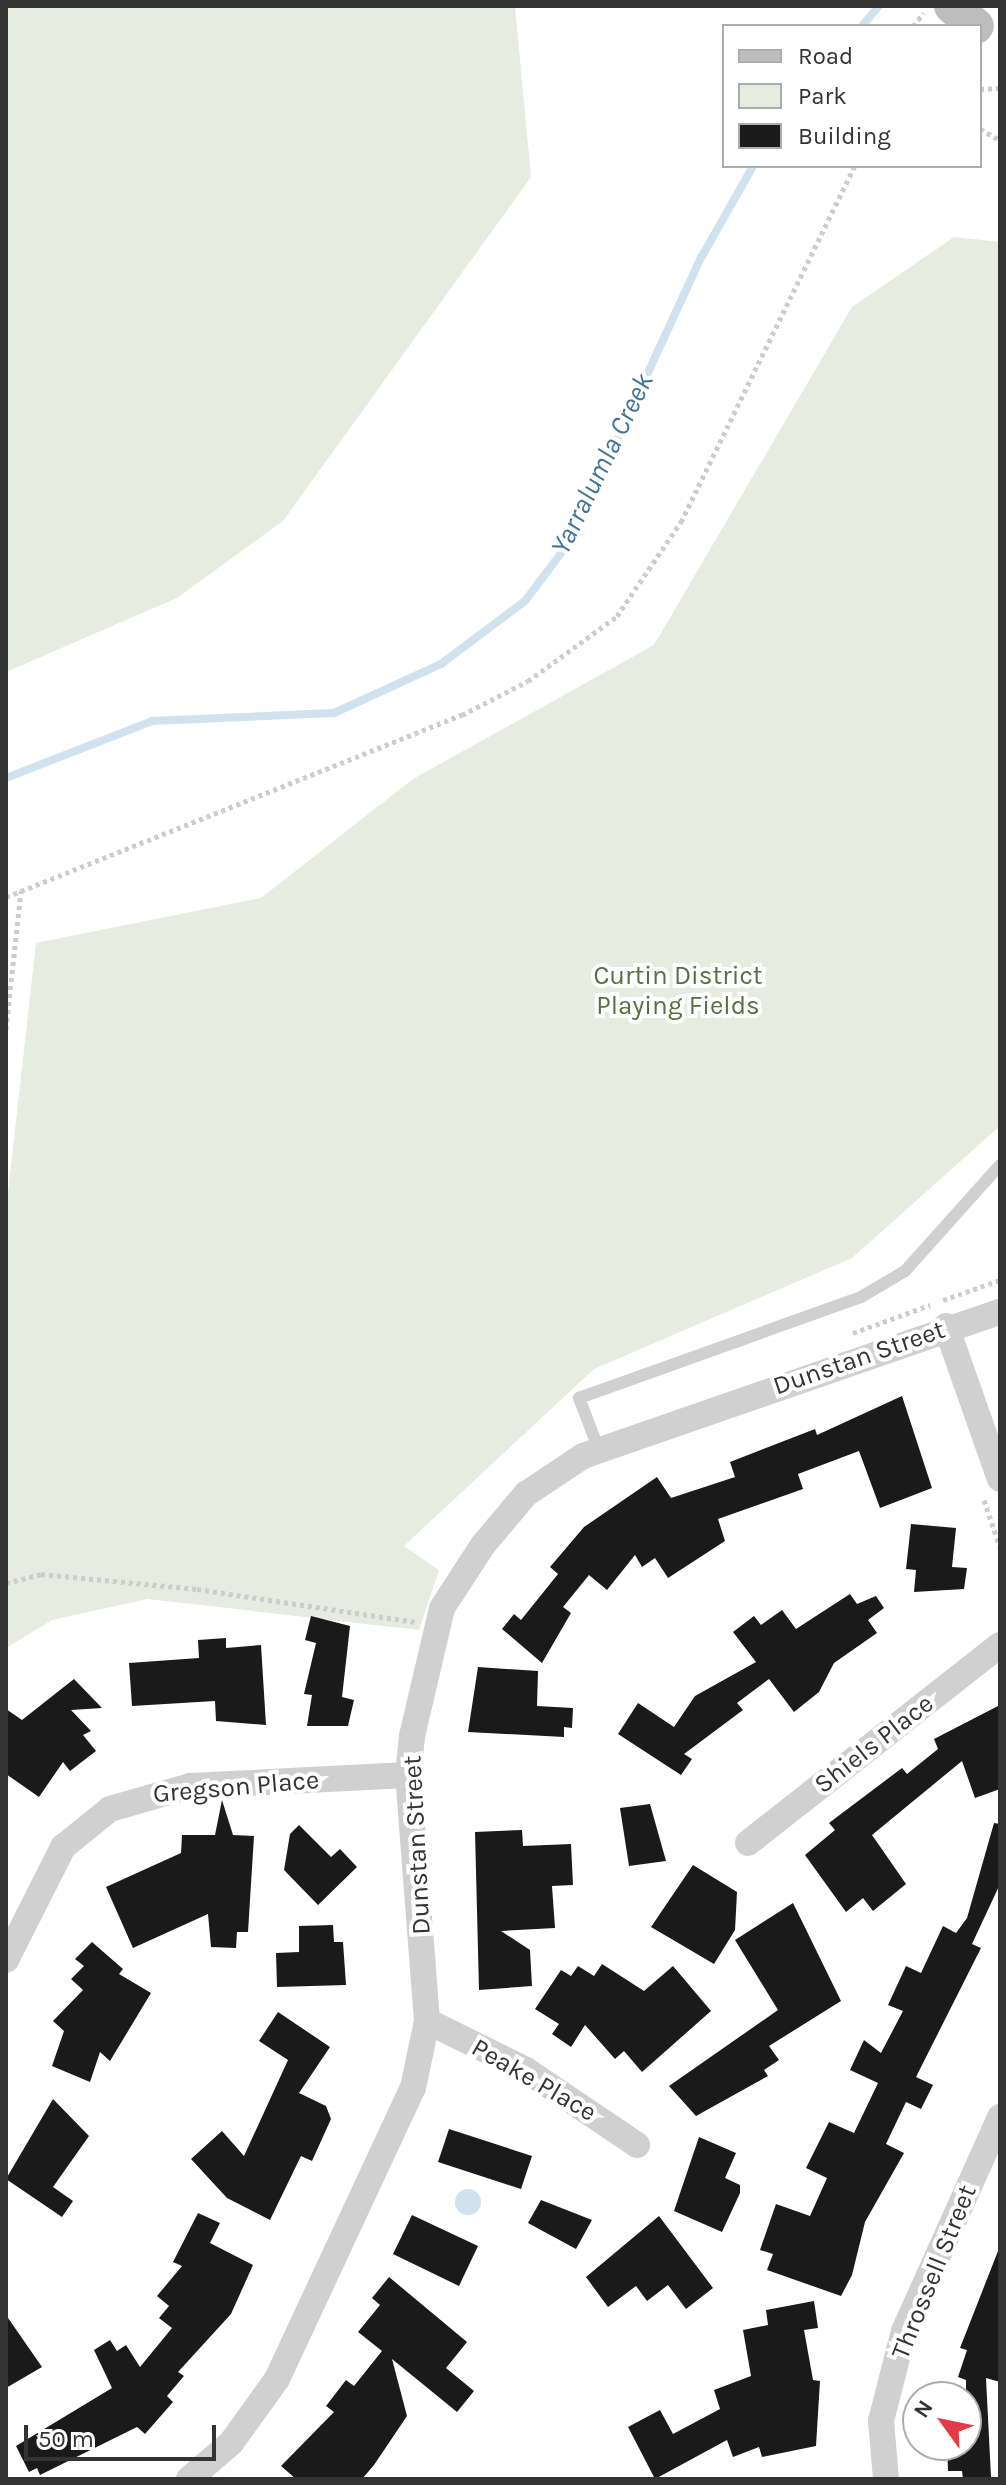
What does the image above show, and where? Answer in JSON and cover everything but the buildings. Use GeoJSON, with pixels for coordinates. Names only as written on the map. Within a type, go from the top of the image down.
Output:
{"type":"FeatureCollection","features":[{"type":"Feature","properties":{"kind":"main road"},"geometry":{"type":"LineString","coordinates":[[952,6],[973,24]]}},
{"type":"Feature","properties":{"kind":"main road"},"geometry":{"type":"LineString","coordinates":[[982,31],[1000,46]]}},
{"type":"Feature","properties":{"kind":"street","name":"Dunstan Street"},"geometry":{"type":"LineString","coordinates":[[189,2479],[231,2443],[308,2321],[391,2142],[427,2021],[408,1775],[437,1624],[483,1545],[526,1494],[599,1450],[946,1326],[1000,1312]]}},
{"type":"Feature","properties":{"kind":"street"},"geometry":{"type":"LineString","coordinates":[[946,1326],[990,1484]]}},
{"type":"Feature","properties":{"kind":"street","name":"Shiels Place"},"geometry":{"type":"LineString","coordinates":[[748,1843],[1000,1645]]}},
{"type":"Feature","properties":{"kind":"street","name":"Gregson Place"},"geometry":{"type":"LineString","coordinates":[[6,1960],[63,1847],[120,1804],[190,1786],[408,1775]]}},
{"type":"Feature","properties":{"kind":"street","name":"Peake Place"},"geometry":{"type":"LineString","coordinates":[[427,2021],[526,2070],[637,2145]]}},
{"type":"Feature","properties":{"kind":"street","name":"Throssell Street"},"geometry":{"type":"LineString","coordinates":[[886,2479],[881,2421],[904,2331],[1000,2117]]}},
{"type":"Feature","properties":{"kind":"lane"},"geometry":{"type":"LineString","coordinates":[[599,1450],[579,1398],[861,1297],[905,1271],[1000,1165]]}},
{"type":"Feature","properties":{"kind":"path"},"geometry":{"type":"LineString","coordinates":[[982,130],[1000,140]]}},
{"type":"Feature","properties":{"kind":"path"},"geometry":{"type":"LineString","coordinates":[[6,897],[462,715],[528,681],[617,616],[681,522],[854,168]]}},
{"type":"Feature","properties":{"kind":"path"},"geometry":{"type":"LineString","coordinates":[[6,1029],[21,891]]}},
{"type":"Feature","properties":{"kind":"path"},"geometry":{"type":"LineString","coordinates":[[888,1320],[896,1345]]}},
{"type":"Feature","properties":{"kind":"path"},"geometry":{"type":"LineString","coordinates":[[990,1484],[1000,1547]]}},
{"type":"Feature","properties":{"kind":"path"},"geometry":{"type":"LineString","coordinates":[[6,1583],[41,1574],[197,1589],[437,1624]]}},
{"type":"Feature","properties":{"kind":"green space"},"geometry":{"type":"Polygon","coordinates":[[[6,6],[515,6],[531,177],[283,521],[177,598],[6,672],[6,6]]]}},
{"type":"Feature","properties":{"kind":"green space","name":"Curtin District Playing Fields"},"geometry":{"type":"Polygon","coordinates":[[[954,237],[1000,242],[1000,1126],[852,1258],[594,1369],[404,1546],[439,1570],[419,1630],[148,1599],[52,1620],[6,1648],[6,1211],[36,943],[261,898],[413,779],[654,645],[852,307],[954,237]]]}},
{"type":"Feature","properties":{"kind":"water"},"geometry":{"type":"Polygon","coordinates":[[[468,2189],[478,2192],[481,2202],[478,2212],[468,2215],[458,2212],[455,2202],[458,2192],[468,2189]]]}},
{"type":"Feature","properties":{"kind":"waterway","name":"Yarralumla Creek"},"geometry":{"type":"LineString","coordinates":[[864,24],[879,6]]}},
{"type":"Feature","properties":{"kind":"waterway","name":"Yarralumla Creek"},"geometry":{"type":"LineString","coordinates":[[6,778],[152,721],[334,713],[441,664],[525,601],[571,540],[701,258],[752,168]]}}]}
